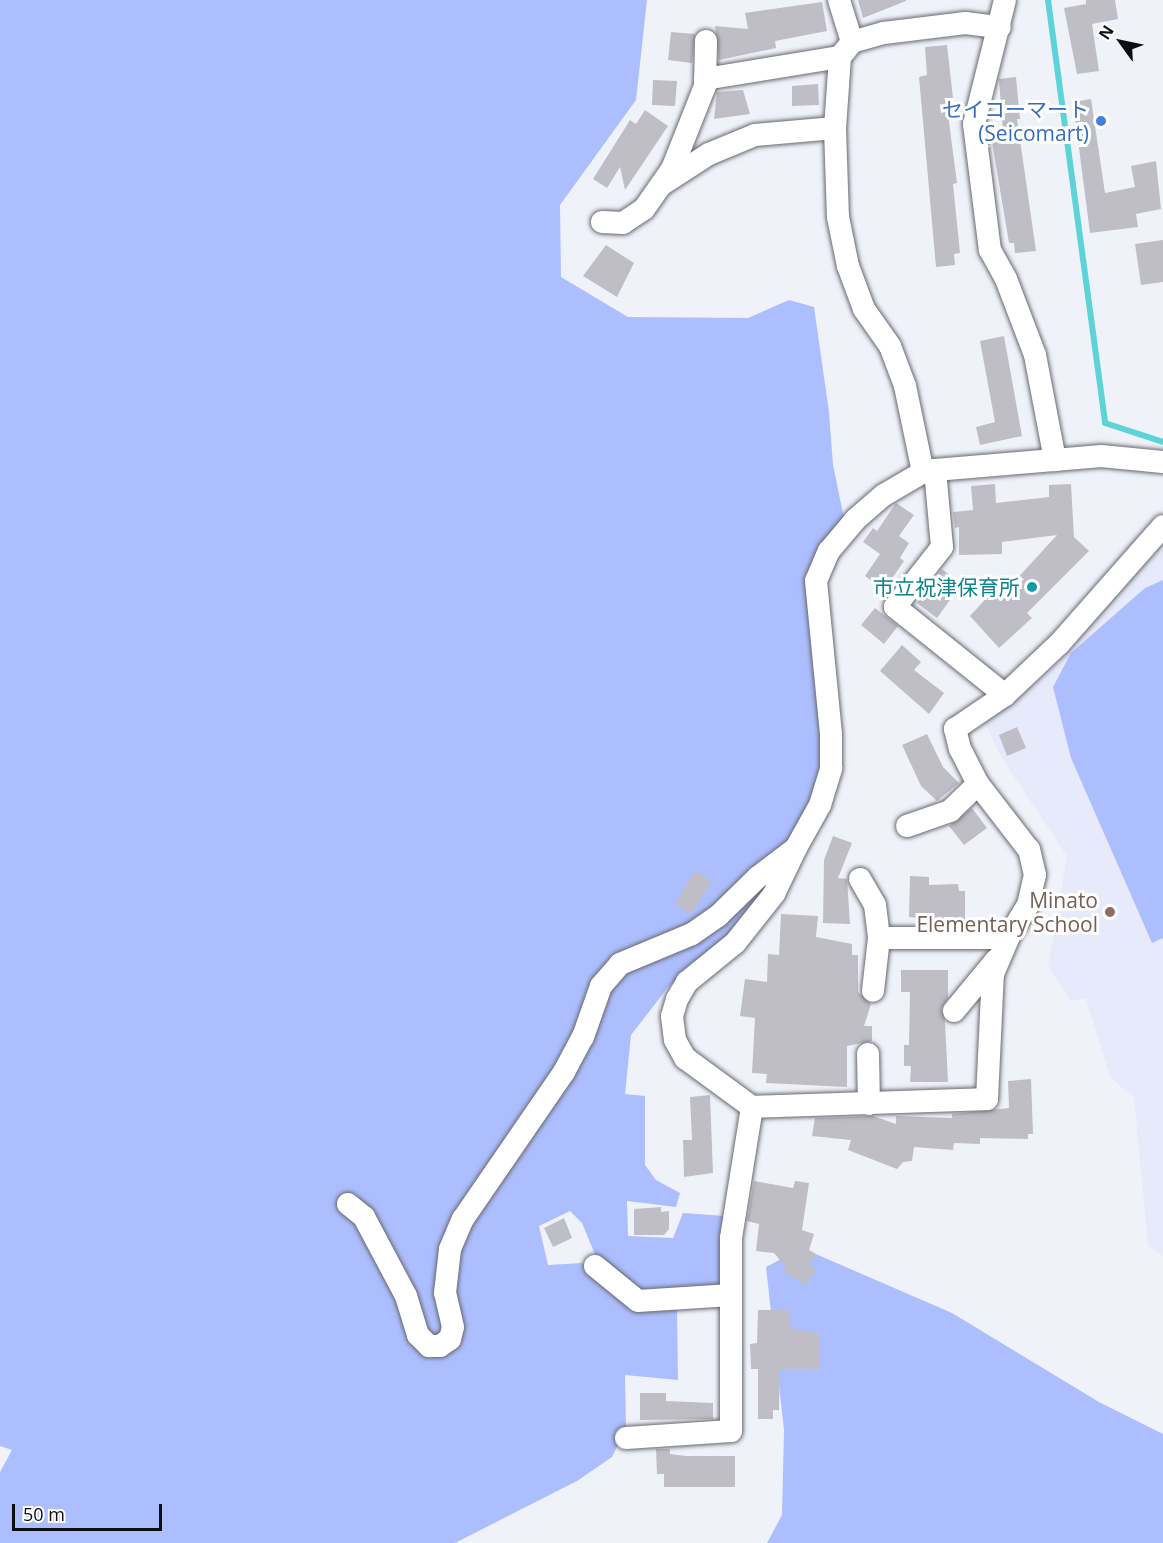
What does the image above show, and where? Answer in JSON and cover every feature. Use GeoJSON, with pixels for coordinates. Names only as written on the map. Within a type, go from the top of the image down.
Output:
{"type":"FeatureCollection","features":[{"type":"Feature","properties":{"kind":"street"},"geometry":{"type":"LineString","coordinates":[[839,0],[846,49],[835,128],[838,217],[848,266],[864,309],[890,346],[905,386],[929,471],[942,547],[895,607],[1005,695]]}},
{"type":"Feature","properties":{"kind":"street"},"geometry":{"type":"LineString","coordinates":[[1005,0],[974,124],[990,250],[1005,279],[1035,355],[1054,460]]}},
{"type":"Feature","properties":{"kind":"street"},"geometry":{"type":"LineString","coordinates":[[705,79],[846,49],[884,33],[965,23],[1000,27]]}},
{"type":"Feature","properties":{"kind":"street"},"geometry":{"type":"LineString","coordinates":[[602,222],[623,224],[644,209],[672,169],[705,79],[705,41]]}},
{"type":"Feature","properties":{"kind":"street"},"geometry":{"type":"LineString","coordinates":[[660,186],[709,154],[755,135],[835,128]]}},
{"type":"Feature","properties":{"kind":"street"},"geometry":{"type":"LineString","coordinates":[[1163,462],[1101,456],[929,471],[884,495],[856,519],[829,551],[816,581],[831,768],[820,805],[774,894],[735,943],[687,982],[672,1016],[675,1040],[685,1058],[752,1107],[987,1099],[993,974],[1028,906],[1035,874],[1029,850],[978,784],[960,749],[955,729],[1005,695],[1059,644],[1163,526]]}},
{"type":"Feature","properties":{"kind":"street"},"geometry":{"type":"LineString","coordinates":[[907,826],[950,811],[978,784]]}},
{"type":"Feature","properties":{"kind":"street"},"geometry":{"type":"LineString","coordinates":[[348,1203],[364,1217],[406,1296],[418,1335],[429,1346],[440,1346],[450,1339],[453,1327],[446,1293],[450,1249],[464,1219],[564,1072],[583,1037],[602,986],[620,964],[692,934],[718,916],[758,877],[796,848]]}},
{"type":"Feature","properties":{"kind":"street"},"geometry":{"type":"LineString","coordinates":[[860,879],[875,905],[879,938],[873,991]]}},
{"type":"Feature","properties":{"kind":"street"},"geometry":{"type":"LineString","coordinates":[[879,938],[1005,947]]}},
{"type":"Feature","properties":{"kind":"street"},"geometry":{"type":"LineString","coordinates":[[954,1011],[1005,947]]}},
{"type":"Feature","properties":{"kind":"street"},"geometry":{"type":"LineString","coordinates":[[868,1054],[869,1104]]}},
{"type":"Feature","properties":{"kind":"street"},"geometry":{"type":"LineString","coordinates":[[626,1438],[731,1431],[731,1238],[752,1107]]}},
{"type":"Feature","properties":{"kind":"street"},"geometry":{"type":"LineString","coordinates":[[595,1266],[638,1301],[731,1295]]}},
{"type":"Feature","properties":{"kind":"shaded area"},"geometry":{"type":"Polygon","coordinates":[[[0,0],[647,0],[636,100],[560,205],[561,277],[628,317],[748,318],[789,300],[814,307],[829,412],[833,465],[844,518],[816,563],[827,767],[769,891],[732,940],[669,986],[631,1035],[625,1094],[645,1096],[645,1165],[656,1180],[680,1193],[676,1207],[627,1201],[628,1236],[673,1238],[683,1213],[725,1216],[726,1291],[644,1297],[596,1257],[582,1223],[570,1211],[539,1226],[548,1265],[582,1263],[635,1306],[677,1306],[678,1380],[625,1375],[626,1428],[612,1457],[577,1481],[455,1543],[0,1543],[0,1472],[12,1450],[0,1446],[0,0]]]}},
{"type":"Feature","properties":{"kind":"shaded area","name":"Minato Elementary School"},"geometry":{"type":"Polygon","coordinates":[[[1163,544],[1163,1256],[1148,1245],[1134,1098],[1110,1077],[1086,999],[1070,1000],[1048,967],[1067,856],[1003,760],[984,721],[1044,677],[1163,544]]]}},
{"type":"Feature","properties":{"kind":"shaded area"},"geometry":{"type":"Polygon","coordinates":[[[1163,580],[1163,938],[1152,943],[1071,758],[1053,687],[1071,653],[1145,588],[1163,580]]]}},
{"type":"Feature","properties":{"kind":"shaded area"},"geometry":{"type":"Polygon","coordinates":[[[802,1248],[952,1313],[1099,1402],[1163,1434],[1163,1543],[767,1543],[782,1515],[784,1430],[766,1267],[802,1248]]]}},
{"type":"Feature","properties":{"kind":"building"},"geometry":{"type":"Polygon","coordinates":[[[858,0],[906,0],[906,1],[863,18],[858,0]]]}},
{"type":"Feature","properties":{"kind":"building"},"geometry":{"type":"Polygon","coordinates":[[[1086,0],[1115,0],[1118,19],[1092,24],[1099,71],[1077,74],[1064,8],[1086,4],[1086,0]]]}},
{"type":"Feature","properties":{"kind":"building"},"geometry":{"type":"Polygon","coordinates":[[[822,2],[827,31],[775,41],[776,48],[719,60],[715,26],[748,29],[745,13],[822,2]]]}},
{"type":"Feature","properties":{"kind":"building"},"geometry":{"type":"Polygon","coordinates":[[[671,32],[695,34],[692,63],[668,60],[671,32]]]}},
{"type":"Feature","properties":{"kind":"building"},"geometry":{"type":"Polygon","coordinates":[[[947,45],[953,98],[946,99],[957,183],[953,184],[960,253],[954,254],[955,265],[936,267],[919,77],[927,75],[925,47],[947,45]]]}},
{"type":"Feature","properties":{"kind":"building"},"geometry":{"type":"Polygon","coordinates":[[[1016,77],[1020,119],[1017,119],[1036,251],[1015,253],[1014,243],[1009,243],[992,142],[996,142],[995,134],[1003,133],[999,79],[1016,77]]]}},
{"type":"Feature","properties":{"kind":"building"},"geometry":{"type":"Polygon","coordinates":[[[653,80],[677,81],[675,106],[652,105],[653,80]]]}},
{"type":"Feature","properties":{"kind":"building"},"geometry":{"type":"Polygon","coordinates":[[[818,84],[819,105],[792,106],[792,86],[818,84]]]}},
{"type":"Feature","properties":{"kind":"building"},"geometry":{"type":"Polygon","coordinates":[[[743,90],[750,114],[714,119],[717,92],[743,90]]]}},
{"type":"Feature","properties":{"kind":"building"},"geometry":{"type":"Polygon","coordinates":[[[1091,99],[1105,193],[1135,187],[1131,166],[1156,161],[1161,209],[1136,214],[1138,227],[1090,233],[1073,102],[1091,99]]]}},
{"type":"Feature","properties":{"kind":"building"},"geometry":{"type":"Polygon","coordinates":[[[645,110],[668,126],[625,190],[620,167],[607,188],[593,179],[630,120],[636,124],[645,110]]]}},
{"type":"Feature","properties":{"kind":"building"},"geometry":{"type":"Polygon","coordinates":[[[1163,240],[1163,282],[1141,285],[1135,244],[1163,240]]]}},
{"type":"Feature","properties":{"kind":"building"},"geometry":{"type":"Polygon","coordinates":[[[606,245],[634,263],[617,297],[583,276],[606,245]]]}},
{"type":"Feature","properties":{"kind":"building"},"geometry":{"type":"Polygon","coordinates":[[[1004,336],[1022,436],[980,445],[976,427],[995,422],[980,341],[1004,336]]]}},
{"type":"Feature","properties":{"kind":"building"},"geometry":{"type":"Polygon","coordinates":[[[995,484],[996,503],[1049,497],[1049,485],[1071,484],[1074,537],[1089,551],[1027,613],[1032,618],[999,648],[970,616],[1002,581],[1002,595],[1057,535],[1002,542],[1002,554],[959,555],[959,527],[955,528],[953,512],[973,510],[971,486],[995,484]]]}},
{"type":"Feature","properties":{"kind":"building"},"geometry":{"type":"Polygon","coordinates":[[[896,503],[914,515],[899,536],[909,543],[900,558],[904,561],[884,590],[865,576],[880,554],[863,542],[873,528],[877,531],[896,503]]]}},
{"type":"Feature","properties":{"kind":"building"},"geometry":{"type":"Polygon","coordinates":[[[942,569],[954,579],[943,595],[950,600],[937,618],[917,603],[942,569]]]}},
{"type":"Feature","properties":{"kind":"building"},"geometry":{"type":"Polygon","coordinates":[[[875,608],[898,626],[884,644],[861,625],[875,608]]]}},
{"type":"Feature","properties":{"kind":"building"},"geometry":{"type":"Polygon","coordinates":[[[902,645],[921,662],[914,670],[944,693],[929,714],[880,671],[902,645]]]}},
{"type":"Feature","properties":{"kind":"building"},"geometry":{"type":"Polygon","coordinates":[[[1017,727],[1026,748],[1007,756],[999,735],[1017,727]]]}},
{"type":"Feature","properties":{"kind":"building"},"geometry":{"type":"Polygon","coordinates":[[[927,734],[943,767],[959,783],[937,801],[921,786],[902,745],[927,734]]]}},
{"type":"Feature","properties":{"kind":"building"},"geometry":{"type":"Polygon","coordinates":[[[972,808],[987,828],[964,845],[949,826],[972,808]]]}},
{"type":"Feature","properties":{"kind":"building"},"geometry":{"type":"Polygon","coordinates":[[[833,836],[852,843],[838,878],[847,879],[850,924],[823,923],[824,860],[833,836]]]}},
{"type":"Feature","properties":{"kind":"building"},"geometry":{"type":"Polygon","coordinates":[[[695,871],[712,881],[691,914],[675,904],[695,871]]]}},
{"type":"Feature","properties":{"kind":"building"},"geometry":{"type":"Polygon","coordinates":[[[910,876],[929,877],[929,885],[958,884],[959,891],[965,891],[965,922],[919,923],[919,918],[909,917],[910,876]]]}},
{"type":"Feature","properties":{"kind":"building"},"geometry":{"type":"Polygon","coordinates":[[[781,914],[818,916],[816,937],[852,944],[852,955],[858,955],[858,992],[871,1004],[864,1026],[872,1026],[872,1041],[847,1046],[847,1087],[766,1083],[767,1074],[752,1073],[755,1018],[740,1016],[745,979],[767,982],[768,954],[779,955],[781,914]]]}},
{"type":"Feature","properties":{"kind":"building"},"geometry":{"type":"Polygon","coordinates":[[[901,970],[948,970],[948,998],[941,1009],[945,1021],[948,1082],[910,1082],[911,1066],[904,1066],[904,1045],[909,1045],[910,992],[901,992],[901,970]]]}},
{"type":"Feature","properties":{"kind":"building"},"geometry":{"type":"Polygon","coordinates":[[[1031,1079],[1033,1134],[1028,1134],[1028,1139],[980,1138],[980,1144],[954,1143],[953,1150],[914,1147],[912,1161],[903,1162],[897,1169],[848,1150],[851,1140],[812,1136],[815,1118],[873,1116],[896,1124],[896,1116],[952,1118],[952,1114],[1009,1108],[1008,1081],[1031,1079]]]}},
{"type":"Feature","properties":{"kind":"building"},"geometry":{"type":"Polygon","coordinates":[[[710,1095],[713,1173],[684,1177],[683,1140],[692,1140],[690,1097],[710,1095]]]}},
{"type":"Feature","properties":{"kind":"building"},"geometry":{"type":"Polygon","coordinates":[[[754,1181],[793,1188],[795,1181],[809,1183],[802,1230],[814,1234],[809,1250],[816,1254],[810,1265],[816,1269],[806,1285],[783,1271],[786,1267],[774,1253],[756,1251],[759,1224],[747,1221],[754,1181]]]}},
{"type":"Feature","properties":{"kind":"building"},"geometry":{"type":"Polygon","coordinates":[[[661,1207],[661,1212],[669,1211],[669,1229],[664,1235],[634,1235],[634,1209],[661,1207]]]}},
{"type":"Feature","properties":{"kind":"building"},"geometry":{"type":"Polygon","coordinates":[[[564,1218],[572,1238],[553,1247],[544,1228],[564,1218]]]}},
{"type":"Feature","properties":{"kind":"building"},"geometry":{"type":"Polygon","coordinates":[[[758,1310],[790,1310],[790,1328],[819,1334],[820,1369],[780,1369],[779,1410],[773,1410],[773,1419],[758,1419],[758,1369],[751,1369],[750,1344],[757,1343],[758,1310]]]}},
{"type":"Feature","properties":{"kind":"building"},"geometry":{"type":"Polygon","coordinates":[[[640,1393],[666,1393],[666,1401],[713,1403],[713,1419],[640,1420],[640,1393]]]}},
{"type":"Feature","properties":{"kind":"building"},"geometry":{"type":"Polygon","coordinates":[[[656,1449],[670,1449],[670,1454],[686,1456],[735,1456],[735,1487],[664,1487],[664,1474],[657,1474],[656,1449]]]}},
{"type":"Feature","properties":{"kind":"waterway"},"geometry":{"type":"LineString","coordinates":[[1048,0],[1105,423],[1163,442]]}},
{"type":"Feature","properties":{"kind":"place","name":"セイコーマート (Seicomart)"},"geometry":{"type":"Point","coordinates":[1101,121]}},
{"type":"Feature","properties":{"kind":"place","name":"市立祝津保育所"},"geometry":{"type":"Point","coordinates":[1032,587]}},
{"type":"Feature","properties":{"kind":"place","name":"Minato Elementary School"},"geometry":{"type":"Point","coordinates":[1110,912]}}]}
